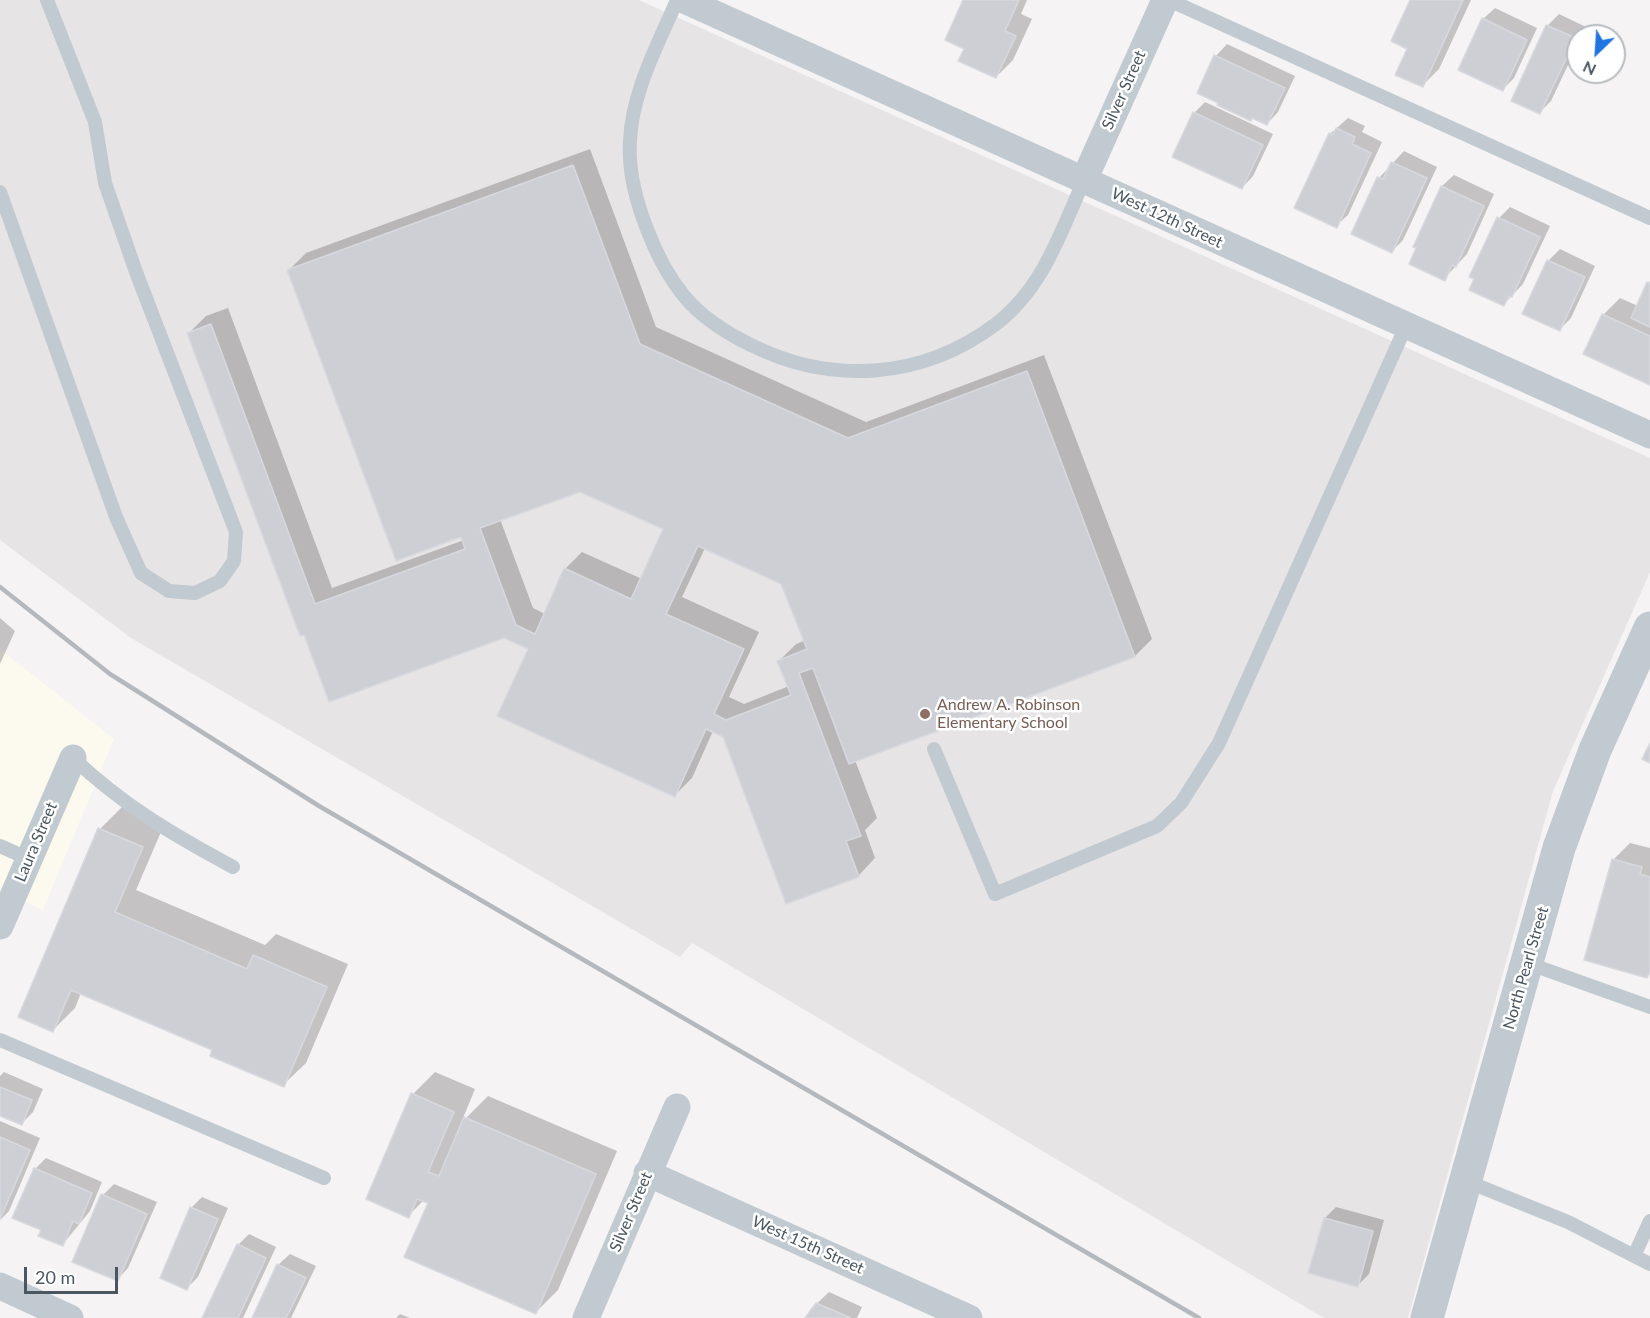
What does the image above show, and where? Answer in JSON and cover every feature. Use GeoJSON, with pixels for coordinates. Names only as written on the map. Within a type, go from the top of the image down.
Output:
{"type":"FeatureCollection","features":[{"type":"Feature","properties":{"kind":"street","name":"West 12th Street"},"geometry":{"type":"LineString","coordinates":[[684,0],[1650,435]]}},
{"type":"Feature","properties":{"kind":"street","name":"Silver Street"},"geometry":{"type":"LineString","coordinates":[[1084,180],[1165,0]]}},
{"type":"Feature","properties":{"kind":"street","name":"North Pearl Street"},"geometry":{"type":"LineString","coordinates":[[1428,1318],[1559,848],[1595,750],[1650,628]]}},
{"type":"Feature","properties":{"kind":"street","name":"Laura Street"},"geometry":{"type":"LineString","coordinates":[[0,926],[73,758]]}},
{"type":"Feature","properties":{"kind":"street","name":"Silver Street"},"geometry":{"type":"LineString","coordinates":[[586,1318],[677,1107]]}},
{"type":"Feature","properties":{"kind":"street","name":"West 15th Street"},"geometry":{"type":"LineString","coordinates":[[647,1173],[969,1318]]}},
{"type":"Feature","properties":{"kind":"street"},"geometry":{"type":"LineString","coordinates":[[0,1286],[70,1318]]}},
{"type":"Feature","properties":{"kind":"lane"},"geometry":{"type":"LineString","coordinates":[[0,192],[116,517],[141,573],[170,591],[195,593],[220,581],[234,561],[236,532],[136,272],[105,183],[95,122],[47,0]]}},
{"type":"Feature","properties":{"kind":"lane"},"geometry":{"type":"LineString","coordinates":[[677,0],[638,93],[630,141],[635,198],[658,258],[685,297],[725,332],[783,360],[842,372],[894,369],[939,356],[967,343],[997,324],[1030,292],[1048,261],[1084,180]]}},
{"type":"Feature","properties":{"kind":"lane"},"geometry":{"type":"LineString","coordinates":[[1169,0],[1650,218]]}},
{"type":"Feature","properties":{"kind":"lane"},"geometry":{"type":"LineString","coordinates":[[934,749],[995,894],[1157,826],[1181,803],[1219,743],[1406,326]]}},
{"type":"Feature","properties":{"kind":"lane"},"geometry":{"type":"LineString","coordinates":[[73,758],[109,792],[163,829],[233,867]]}},
{"type":"Feature","properties":{"kind":"lane"},"geometry":{"type":"LineString","coordinates":[[0,846],[29,859]]}},
{"type":"Feature","properties":{"kind":"lane"},"geometry":{"type":"LineString","coordinates":[[1527,963],[1650,1007]]}},
{"type":"Feature","properties":{"kind":"lane"},"geometry":{"type":"LineString","coordinates":[[0,1040],[324,1178]]}},
{"type":"Feature","properties":{"kind":"lane"},"geometry":{"type":"LineString","coordinates":[[1466,1181],[1568,1222],[1650,1264]]}},
{"type":"Feature","properties":{"kind":"lane"},"geometry":{"type":"LineString","coordinates":[[1634,1256],[1650,1221]]}},
{"type":"Feature","properties":{"kind":"shaded area","name":"Andrew A. Robinson Elementary School"},"geometry":{"type":"Polygon","coordinates":[[[0,0],[639,0],[1650,458],[1650,572],[1553,791],[1408,1318],[1324,1318],[692,943],[680,957],[131,638],[0,540],[0,0]]]}},
{"type":"Feature","properties":{"kind":"shaded area"},"geometry":{"type":"Polygon","coordinates":[[[0,649],[114,739],[43,910],[0,890],[0,649]]]}},
{"type":"Feature","properties":{"kind":"building"},"geometry":{"type":"Polygon","coordinates":[[[963,0],[1019,0],[1005,31],[1016,36],[996,78],[958,61],[964,49],[945,40],[963,0]]]}},
{"type":"Feature","properties":{"kind":"building"},"geometry":{"type":"Polygon","coordinates":[[[1410,0],[1463,0],[1423,87],[1395,75],[1407,49],[1391,41],[1410,0]]]}},
{"type":"Feature","properties":{"kind":"building"},"geometry":{"type":"Polygon","coordinates":[[[1482,18],[1527,40],[1503,91],[1458,70],[1482,18]]]}},
{"type":"Feature","properties":{"kind":"building"},"geometry":{"type":"Polygon","coordinates":[[[1546,25],[1566,34],[1566,59],[1540,114],[1511,101],[1546,25]]]}},
{"type":"Feature","properties":{"kind":"building"},"geometry":{"type":"Polygon","coordinates":[[[1214,55],[1285,88],[1267,125],[1252,118],[1251,121],[1197,93],[1214,55]]]}},
{"type":"Feature","properties":{"kind":"building"},"geometry":{"type":"Polygon","coordinates":[[[1193,112],[1263,145],[1242,189],[1172,157],[1193,112]]]}},
{"type":"Feature","properties":{"kind":"building"},"geometry":{"type":"Polygon","coordinates":[[[1336,128],[1355,137],[1352,144],[1371,153],[1337,228],[1294,208],[1329,133],[1333,135],[1336,128]]]}},
{"type":"Feature","properties":{"kind":"building"},"geometry":{"type":"Polygon","coordinates":[[[1391,162],[1427,178],[1392,253],[1351,234],[1377,177],[1383,179],[1391,162]]]}},
{"type":"Feature","properties":{"kind":"building"},"geometry":{"type":"Polygon","coordinates":[[[573,165],[640,344],[848,438],[1027,371],[1135,657],[849,764],[813,668],[799,673],[861,836],[846,841],[859,877],[786,904],[723,737],[706,729],[675,797],[497,716],[528,649],[504,638],[329,702],[304,635],[300,636],[187,333],[211,324],[315,604],[465,549],[461,537],[396,561],[287,270],[573,165]],[[580,492],[480,528],[516,625],[535,634],[564,568],[631,599],[663,529],[580,492]],[[698,546],[666,614],[744,649],[714,714],[726,720],[791,695],[777,661],[807,649],[781,584],[698,546]]]}},
{"type":"Feature","properties":{"kind":"building"},"geometry":{"type":"Polygon","coordinates":[[[1441,186],[1484,206],[1456,267],[1452,265],[1445,281],[1409,264],[1416,248],[1413,247],[1441,186]]]}},
{"type":"Feature","properties":{"kind":"building"},"geometry":{"type":"Polygon","coordinates":[[[1497,217],[1540,237],[1512,297],[1509,296],[1504,306],[1469,290],[1474,279],[1469,277],[1497,217]]]}},
{"type":"Feature","properties":{"kind":"building"},"geometry":{"type":"Polygon","coordinates":[[[1547,260],[1585,277],[1560,331],[1522,314],[1547,260]]]}},
{"type":"Feature","properties":{"kind":"building"},"geometry":{"type":"Polygon","coordinates":[[[1647,282],[1650,283],[1650,327],[1631,318],[1647,282]]]}},
{"type":"Feature","properties":{"kind":"building"},"geometry":{"type":"Polygon","coordinates":[[[1602,314],[1650,336],[1650,385],[1583,354],[1602,314]]]}},
{"type":"Feature","properties":{"kind":"building"},"geometry":{"type":"Polygon","coordinates":[[[1650,743],[1650,763],[1642,759],[1650,743]]]}},
{"type":"Feature","properties":{"kind":"building"},"geometry":{"type":"Polygon","coordinates":[[[98,828],[143,847],[115,912],[247,969],[253,955],[327,987],[284,1087],[210,1056],[212,1050],[71,990],[53,1032],[18,1017],[98,828]]]}},
{"type":"Feature","properties":{"kind":"building"},"geometry":{"type":"Polygon","coordinates":[[[1612,859],[1642,867],[1640,874],[1650,877],[1650,972],[1647,978],[1584,960],[1612,859]]]}},
{"type":"Feature","properties":{"kind":"building"},"geometry":{"type":"Polygon","coordinates":[[[0,1087],[32,1100],[22,1125],[0,1116],[0,1087]]]}},
{"type":"Feature","properties":{"kind":"building"},"geometry":{"type":"Polygon","coordinates":[[[411,1093],[454,1112],[428,1172],[439,1176],[464,1117],[596,1174],[536,1314],[404,1257],[428,1203],[417,1199],[409,1218],[366,1199],[411,1093]]]}},
{"type":"Feature","properties":{"kind":"building"},"geometry":{"type":"Polygon","coordinates":[[[0,1137],[30,1150],[0,1219],[0,1137]]]}},
{"type":"Feature","properties":{"kind":"building"},"geometry":{"type":"Polygon","coordinates":[[[34,1168],[92,1193],[79,1224],[73,1221],[63,1246],[38,1236],[41,1230],[12,1218],[34,1168]]]}},
{"type":"Feature","properties":{"kind":"building"},"geometry":{"type":"Polygon","coordinates":[[[101,1194],[147,1214],[118,1281],[72,1262],[101,1194]]]}},
{"type":"Feature","properties":{"kind":"building"},"geometry":{"type":"Polygon","coordinates":[[[190,1207],[218,1219],[187,1290],[160,1278],[190,1207]]]}},
{"type":"Feature","properties":{"kind":"building"},"geometry":{"type":"Polygon","coordinates":[[[1324,1218],[1373,1231],[1358,1287],[1308,1273],[1324,1218]]]}},
{"type":"Feature","properties":{"kind":"building"},"geometry":{"type":"Polygon","coordinates":[[[237,1244],[266,1258],[238,1318],[202,1318],[237,1244]]]}},
{"type":"Feature","properties":{"kind":"building"},"geometry":{"type":"Polygon","coordinates":[[[277,1264],[306,1278],[286,1318],[252,1318],[277,1264]]]}},
{"type":"Feature","properties":{"kind":"building"},"geometry":{"type":"Polygon","coordinates":[[[816,1303],[851,1318],[805,1318],[816,1303]]]}},
{"type":"Feature","properties":{"kind":"railway"},"geometry":{"type":"LineString","coordinates":[[0,587],[110,674],[319,806],[1199,1318]]}},
{"type":"Feature","properties":{"kind":"place","name":"Andrew A. Robinson Elementary School"},"geometry":{"type":"Point","coordinates":[925,714]}}]}
